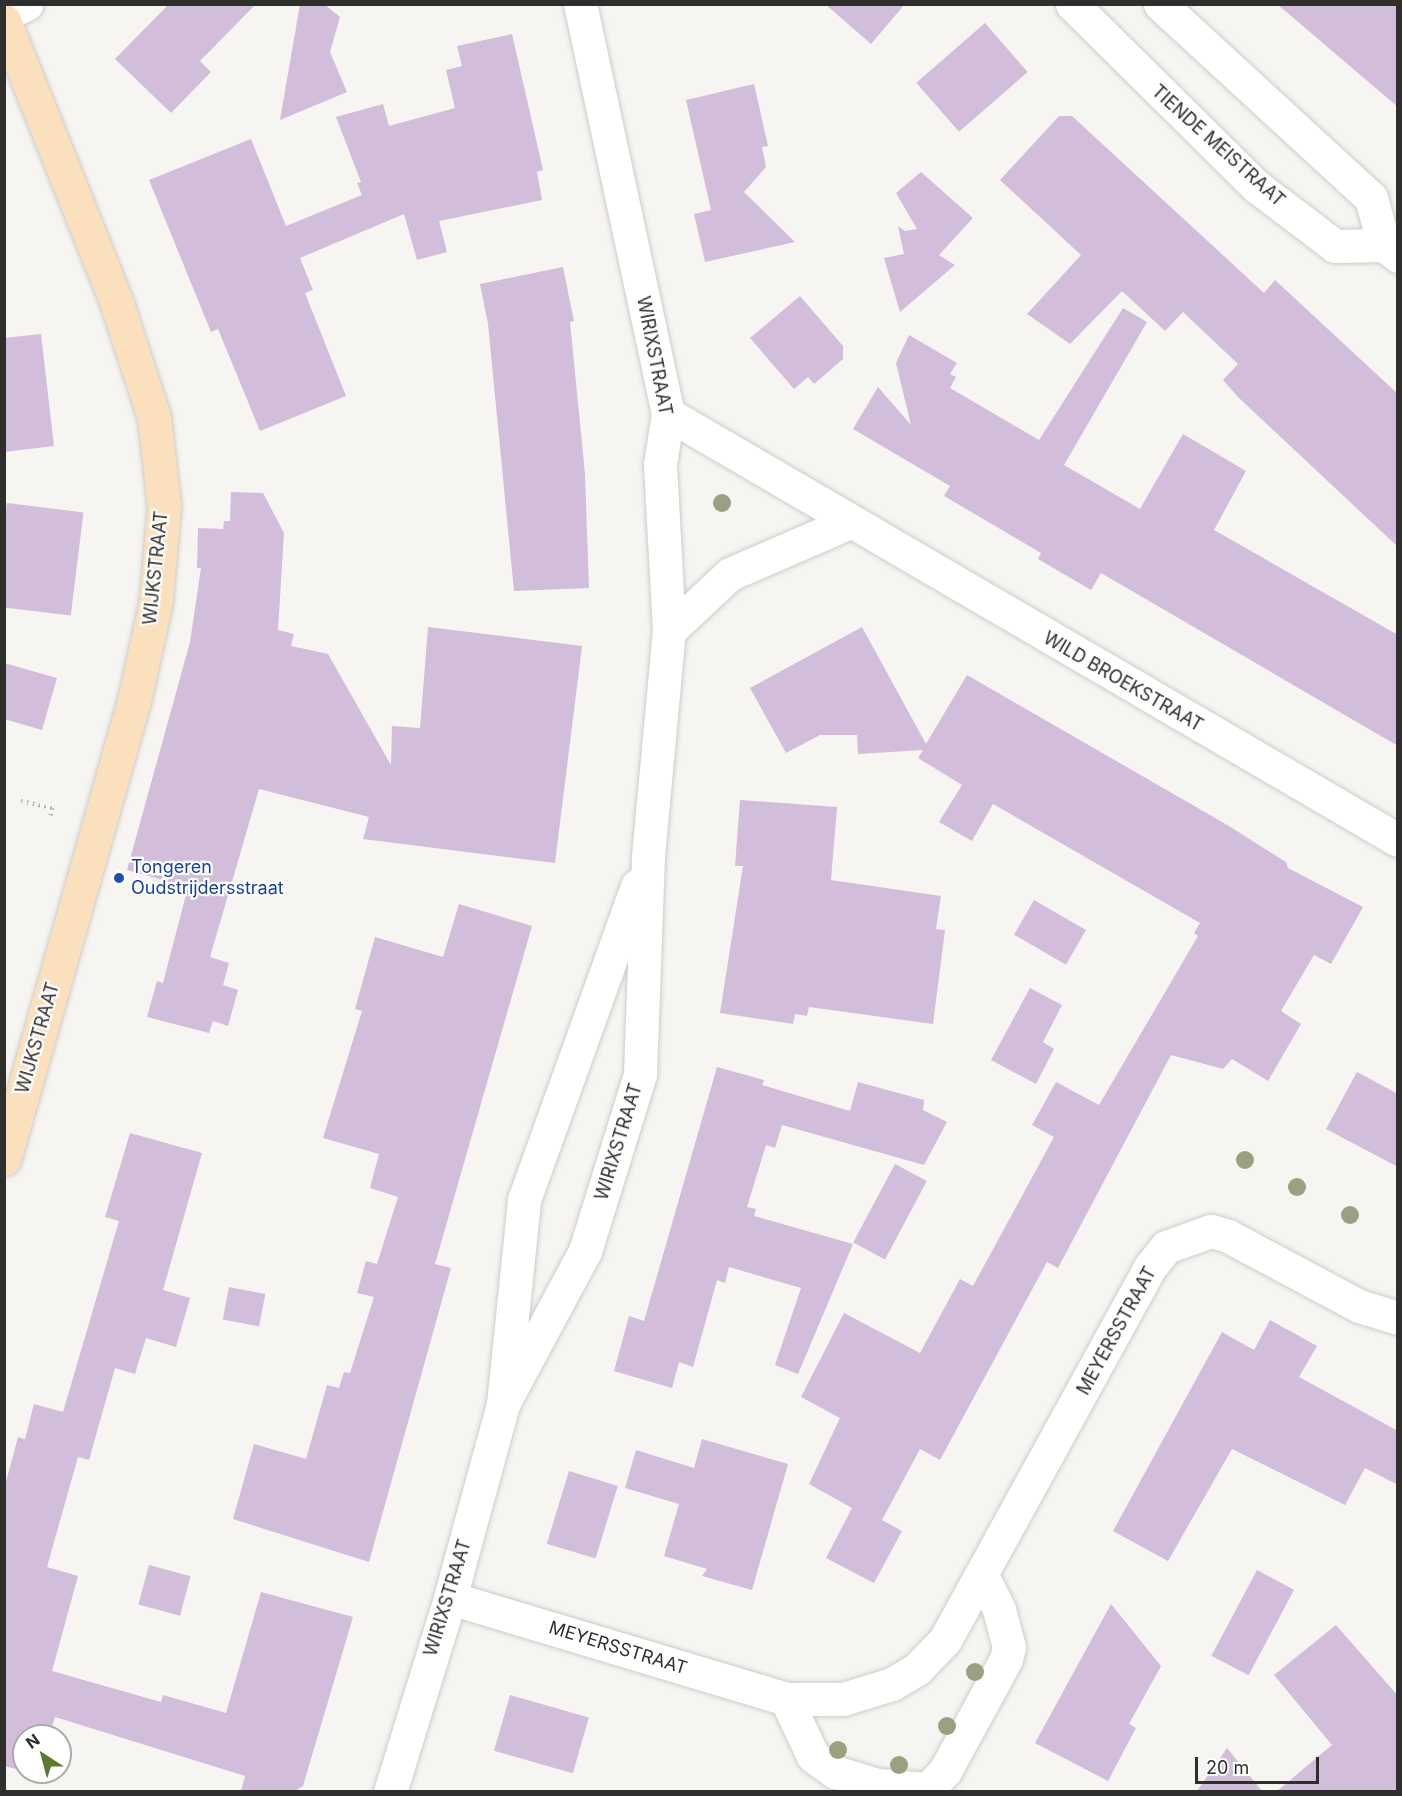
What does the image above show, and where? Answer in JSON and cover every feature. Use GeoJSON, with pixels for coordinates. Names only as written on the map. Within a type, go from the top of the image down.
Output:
{"type":"FeatureCollection","features":[{"type":"Feature","properties":{"kind":"street"},"geometry":{"type":"LineString","coordinates":[[4,15],[27,4]]}},
{"type":"Feature","properties":{"kind":"street","name":"WIRIXSTRAAT"},"geometry":{"type":"LineString","coordinates":[[503,1404],[585,1251],[640,1074],[648,856],[669,632],[660,464],[668,414],[580,4]]}},
{"type":"Feature","properties":{"kind":"street","name":"TIENDE MEISTRAAT"},"geometry":{"type":"LineString","coordinates":[[1072,4],[1256,186],[1335,246],[1393,243],[1371,198],[1160,4]]}},
{"type":"Feature","properties":{"kind":"street","name":"WIJKSTRAAT"},"geometry":{"type":"LineString","coordinates":[[4,21],[120,315],[153,417],[164,506],[156,600],[135,697],[4,1159]]}},
{"type":"Feature","properties":{"kind":"street","name":"WILD BROEKSTRAAT"},"geometry":{"type":"LineString","coordinates":[[668,414],[1398,840]]}},
{"type":"Feature","properties":{"kind":"street"},"geometry":{"type":"LineString","coordinates":[[669,632],[730,574],[850,522]]}},
{"type":"Feature","properties":{"kind":"street","name":"WIRIXSTRAAT"},"geometry":{"type":"LineString","coordinates":[[390,1791],[450,1598],[503,1404],[524,1200],[648,856]]}},
{"type":"Feature","properties":{"kind":"street","name":"MEYERSSTRAAT"},"geometry":{"type":"LineString","coordinates":[[450,1598],[786,1699],[843,1699],[900,1679],[945,1640],[983,1577],[1150,1267],[1166,1247],[1212,1231],[1359,1306],[1398,1318]]}},
{"type":"Feature","properties":{"kind":"street"},"geometry":{"type":"LineString","coordinates":[[786,1699],[813,1756],[835,1772],[877,1785],[928,1789],[945,1771],[1006,1659],[1009,1647],[999,1609],[983,1577]]}},
{"type":"Feature","properties":{"kind":"path"},"geometry":{"type":"LineString","coordinates":[[21,801],[52,808],[50,818]]}},
{"type":"Feature","properties":{"kind":"building"},"geometry":{"type":"Polygon","coordinates":[[[169,4],[256,4],[200,61],[211,72],[171,113],[115,59],[169,4]]]}},
{"type":"Feature","properties":{"kind":"building"},"geometry":{"type":"Polygon","coordinates":[[[300,4],[324,4],[340,17],[330,52],[347,92],[280,120],[300,4]]]}},
{"type":"Feature","properties":{"kind":"building"},"geometry":{"type":"Polygon","coordinates":[[[825,4],[905,4],[871,44],[825,4]]]}},
{"type":"Feature","properties":{"kind":"building"},"geometry":{"type":"Polygon","coordinates":[[[1277,4],[1398,4],[1398,107],[1338,56],[1277,4]]]}},
{"type":"Feature","properties":{"kind":"building"},"geometry":{"type":"Polygon","coordinates":[[[985,23],[1028,72],[959,132],[916,83],[985,23]]]}},
{"type":"Feature","properties":{"kind":"building"},"geometry":{"type":"Polygon","coordinates":[[[512,34],[543,170],[537,172],[542,200],[439,221],[447,252],[417,260],[404,214],[300,258],[313,290],[305,293],[346,396],[260,431],[218,329],[211,332],[149,180],[251,139],[286,226],[362,195],[357,183],[361,182],[336,117],[383,104],[389,126],[455,108],[446,70],[462,66],[457,46],[512,34]]]}},
{"type":"Feature","properties":{"kind":"building"},"geometry":{"type":"Polygon","coordinates":[[[754,84],[768,146],[762,147],[766,167],[744,192],[795,242],[705,262],[694,214],[711,210],[686,100],[754,84]]]}},
{"type":"Feature","properties":{"kind":"building"},"geometry":{"type":"Polygon","coordinates":[[[1059,116],[1072,116],[1264,293],[1275,280],[1398,394],[1398,547],[1238,397],[1223,380],[1238,364],[1183,312],[1165,331],[1122,291],[1070,344],[1027,314],[1081,255],[1000,180],[1059,116]]]}},
{"type":"Feature","properties":{"kind":"building"},"geometry":{"type":"Polygon","coordinates":[[[921,172],[973,218],[939,255],[955,265],[900,312],[884,258],[904,254],[898,226],[905,231],[917,229],[896,193],[921,172]]]}},
{"type":"Feature","properties":{"kind":"building"},"geometry":{"type":"Polygon","coordinates":[[[563,267],[574,321],[570,322],[585,474],[589,588],[514,591],[488,324],[480,284],[563,267]]]}},
{"type":"Feature","properties":{"kind":"building"},"geometry":{"type":"Polygon","coordinates":[[[800,296],[843,346],[843,359],[814,384],[808,377],[794,389],[750,338],[800,296]]]}},
{"type":"Feature","properties":{"kind":"building"},"geometry":{"type":"Polygon","coordinates":[[[1123,308],[1147,322],[1064,465],[1140,509],[1183,434],[1246,471],[1214,530],[1398,635],[1398,746],[1101,573],[1091,590],[1038,559],[1041,553],[944,496],[950,486],[853,429],[878,387],[911,425],[896,363],[909,335],[957,363],[950,374],[956,377],[950,388],[1039,440],[1123,308]]]}},
{"type":"Feature","properties":{"kind":"building"},"geometry":{"type":"Polygon","coordinates":[[[41,334],[54,446],[4,452],[4,338],[41,334]]]}},
{"type":"Feature","properties":{"kind":"building"},"geometry":{"type":"Polygon","coordinates":[[[231,492],[263,493],[284,533],[278,630],[294,634],[291,646],[328,654],[391,765],[392,726],[420,728],[428,627],[582,646],[555,863],[363,839],[369,817],[259,789],[210,957],[229,963],[223,985],[238,990],[228,1026],[213,1021],[209,1033],[147,1017],[157,981],[163,983],[188,887],[127,870],[190,642],[201,568],[197,568],[198,528],[223,529],[224,521],[230,521],[231,492]]]}},
{"type":"Feature","properties":{"kind":"building"},"geometry":{"type":"Polygon","coordinates":[[[7,503],[83,512],[71,616],[4,607],[4,527],[7,503]]]}},
{"type":"Feature","properties":{"kind":"building"},"geometry":{"type":"Polygon","coordinates":[[[862,627],[926,744],[967,675],[1229,826],[1286,862],[1288,868],[1363,907],[1331,964],[1314,955],[1281,1011],[1301,1024],[1268,1081],[1232,1059],[1223,1069],[1171,1055],[1058,1268],[1047,1262],[940,1460],[920,1449],[882,1520],[902,1531],[874,1583],[826,1558],[852,1508],[809,1484],[840,1418],[801,1397],[844,1313],[920,1353],[960,1279],[973,1286],[1054,1137],[1032,1125],[1056,1082],[1099,1105],[1198,936],[1194,933],[1200,923],[993,804],[972,841],[939,822],[962,785],[918,758],[923,750],[858,754],[857,735],[820,735],[786,753],[750,688],[862,627]]]}},
{"type":"Feature","properties":{"kind":"building"},"geometry":{"type":"Polygon","coordinates":[[[4,663],[57,678],[42,730],[4,719],[4,663]]]}},
{"type":"Feature","properties":{"kind":"building"},"geometry":{"type":"Polygon","coordinates":[[[740,800],[837,807],[831,880],[941,896],[936,929],[945,930],[933,1024],[809,1007],[807,1016],[795,1014],[793,1024],[720,1013],[743,866],[735,866],[740,800]]]}},
{"type":"Feature","properties":{"kind":"building"},"geometry":{"type":"Polygon","coordinates":[[[1034,900],[1086,930],[1066,965],[1014,935],[1034,900]]]}},
{"type":"Feature","properties":{"kind":"building"},"geometry":{"type":"Polygon","coordinates":[[[459,904],[532,926],[435,1264],[451,1268],[369,1562],[233,1519],[254,1444],[306,1459],[327,1385],[339,1388],[344,1372],[350,1373],[374,1297],[357,1293],[366,1261],[377,1264],[398,1197],[370,1188],[379,1154],[323,1138],[362,1011],[355,1009],[375,937],[443,957],[459,904]]]}},
{"type":"Feature","properties":{"kind":"building"},"geometry":{"type":"Polygon","coordinates":[[[1030,988],[1062,1005],[1043,1042],[1054,1049],[1036,1084],[991,1060],[1030,988]]]}},
{"type":"Feature","properties":{"kind":"building"},"geometry":{"type":"Polygon","coordinates":[[[717,1067],[764,1080],[762,1085],[850,1111],[858,1082],[924,1100],[923,1110],[947,1122],[924,1165],[782,1125],[775,1148],[766,1145],[747,1207],[756,1209],[754,1216],[853,1244],[798,1374],[775,1365],[801,1288],[729,1267],[725,1283],[717,1280],[693,1367],[679,1362],[672,1388],[614,1371],[629,1316],[644,1321],[717,1067]]]}},
{"type":"Feature","properties":{"kind":"building"},"geometry":{"type":"Polygon","coordinates":[[[1357,1072],[1398,1094],[1398,1167],[1326,1129],[1357,1072]]]}},
{"type":"Feature","properties":{"kind":"building"},"geometry":{"type":"Polygon","coordinates":[[[130,1133],[202,1153],[163,1290],[190,1298],[176,1347],[146,1338],[135,1374],[115,1368],[89,1460],[78,1457],[47,1567],[78,1576],[52,1671],[161,1702],[163,1695],[226,1713],[261,1592],[353,1617],[303,1786],[295,1791],[241,1791],[245,1776],[55,1717],[53,1724],[12,1724],[12,1768],[4,1766],[4,1489],[18,1437],[25,1439],[34,1404],[63,1412],[119,1221],[105,1217],[130,1133]]]}},
{"type":"Feature","properties":{"kind":"building"},"geometry":{"type":"Polygon","coordinates":[[[895,1164],[927,1181],[885,1259],[853,1243],[895,1164]]]}},
{"type":"Feature","properties":{"kind":"building"},"geometry":{"type":"Polygon","coordinates":[[[229,1287],[265,1294],[259,1326],[223,1319],[229,1287]]]}},
{"type":"Feature","properties":{"kind":"building"},"geometry":{"type":"Polygon","coordinates":[[[1270,1320],[1317,1346],[1299,1377],[1398,1431],[1398,1485],[1365,1468],[1345,1505],[1232,1449],[1168,1561],[1113,1531],[1222,1332],[1254,1350],[1270,1320]]]}},
{"type":"Feature","properties":{"kind":"building"},"geometry":{"type":"Polygon","coordinates":[[[702,1439],[788,1464],[752,1590],[702,1576],[707,1569],[664,1556],[679,1504],[625,1488],[636,1450],[694,1468],[702,1439]]]}},
{"type":"Feature","properties":{"kind":"building"},"geometry":{"type":"Polygon","coordinates":[[[569,1471],[618,1486],[596,1559],[547,1544],[569,1471]]]}},
{"type":"Feature","properties":{"kind":"building"},"geometry":{"type":"Polygon","coordinates":[[[149,1565],[191,1576],[180,1616],[138,1605],[149,1565]]]}},
{"type":"Feature","properties":{"kind":"building"},"geometry":{"type":"Polygon","coordinates":[[[1257,1570],[1294,1590],[1249,1675],[1211,1656],[1257,1570]]]}},
{"type":"Feature","properties":{"kind":"building"},"geometry":{"type":"Polygon","coordinates":[[[1111,1604],[1161,1666],[1129,1724],[1136,1728],[1108,1781],[1035,1743],[1111,1604]]]}},
{"type":"Feature","properties":{"kind":"building"},"geometry":{"type":"Polygon","coordinates":[[[1336,1625],[1398,1696],[1398,1791],[1277,1791],[1332,1745],[1274,1675],[1336,1625]]]}},
{"type":"Feature","properties":{"kind":"building"},"geometry":{"type":"Polygon","coordinates":[[[510,1695],[589,1718],[573,1773],[494,1751],[510,1695]]]}},
{"type":"Feature","properties":{"kind":"building"},"geometry":{"type":"Polygon","coordinates":[[[1227,1748],[1262,1791],[1197,1791],[1227,1748]]]}},
{"type":"Feature","properties":{"kind":"place","name":"Tongeren Oudstrijdersstraat"},"geometry":{"type":"Point","coordinates":[119,878]}}]}
